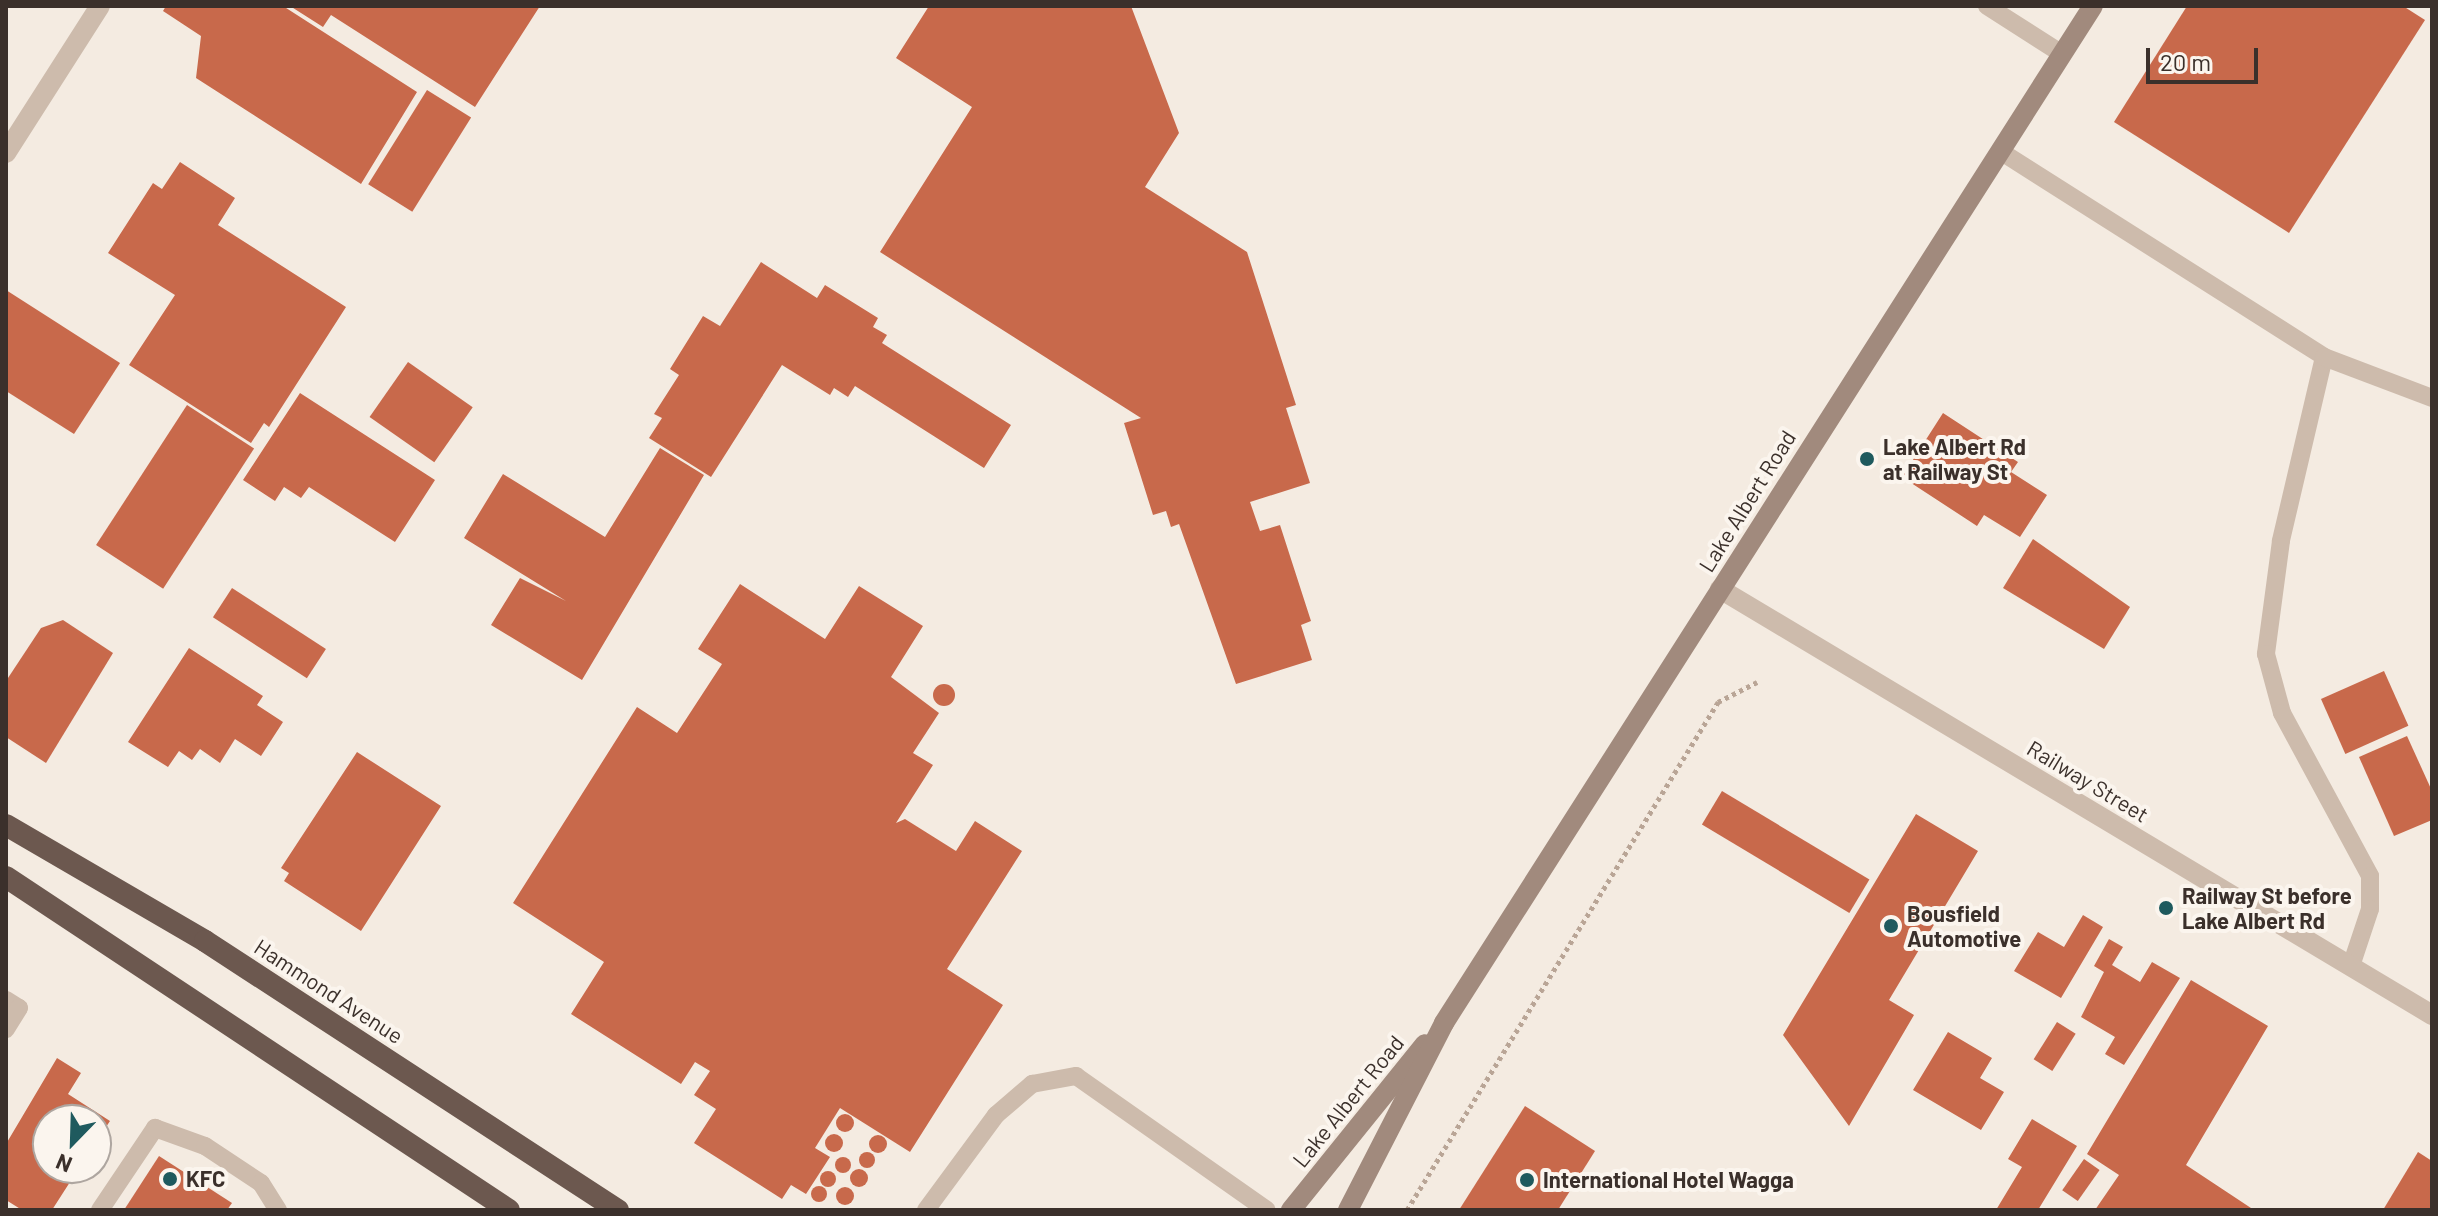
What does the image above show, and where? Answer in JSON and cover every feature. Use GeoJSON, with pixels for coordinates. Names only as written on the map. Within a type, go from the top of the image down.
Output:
{"type":"FeatureCollection","features":[{"type":"Feature","properties":{"kind":"highway","name":"Hammond Avenue"},"geometry":{"type":"LineString","coordinates":[[6,825],[205,941],[618,1210]]}},
{"type":"Feature","properties":{"kind":"highway"},"geometry":{"type":"LineString","coordinates":[[6,877],[509,1210]]}},
{"type":"Feature","properties":{"kind":"main road","name":"Lake Albert Road"},"geometry":{"type":"LineString","coordinates":[[1348,1210],[1444,1023],[2093,6]]}},
{"type":"Feature","properties":{"kind":"main road","name":"Lake Albert Road"},"geometry":{"type":"LineString","coordinates":[[1291,1210],[1356,1123],[1444,1023]]}},
{"type":"Feature","properties":{"kind":"street"},"geometry":{"type":"LineString","coordinates":[[6,153],[100,6]]}},
{"type":"Feature","properties":{"kind":"street","name":"Railway Street"},"geometry":{"type":"LineString","coordinates":[[1720,589],[2432,1015]]}},
{"type":"Feature","properties":{"kind":"lane"},"geometry":{"type":"LineString","coordinates":[[1987,6],[2062,54]]}},
{"type":"Feature","properties":{"kind":"lane"},"geometry":{"type":"LineString","coordinates":[[2000,151],[2324,357],[2432,398]]}},
{"type":"Feature","properties":{"kind":"lane"},"geometry":{"type":"LineString","coordinates":[[2324,357],[2281,541],[2266,654],[2282,713],[2370,876],[2370,909],[2351,966]]}},
{"type":"Feature","properties":{"kind":"lane"},"geometry":{"type":"LineString","coordinates":[[6,1000],[19,1008],[6,1029]]}},
{"type":"Feature","properties":{"kind":"lane"},"geometry":{"type":"LineString","coordinates":[[926,1210],[996,1115],[1032,1084],[1076,1076],[1267,1210]]}},
{"type":"Feature","properties":{"kind":"lane"},"geometry":{"type":"LineString","coordinates":[[100,1210],[155,1128],[205,1146],[261,1183],[278,1210]]}},
{"type":"Feature","properties":{"kind":"path"},"geometry":{"type":"LineString","coordinates":[[1407,1210],[1510,1050],[1541,982],[1718,702],[1757,682]]}},
{"type":"Feature","properties":{"kind":"building"},"geometry":{"type":"Polygon","coordinates":[[[166,6],[283,6],[417,92],[361,184],[196,78],[201,36],[163,11],[166,6]]]}},
{"type":"Feature","properties":{"kind":"building"},"geometry":{"type":"Polygon","coordinates":[[[290,6],[540,6],[475,107],[331,15],[323,27],[290,6]]]}},
{"type":"Feature","properties":{"kind":"building"},"geometry":{"type":"Polygon","coordinates":[[[929,6],[1131,6],[1179,133],[1145,187],[1247,252],[1296,405],[1286,408],[1310,483],[1250,502],[1260,531],[1280,525],[1311,621],[1301,625],[1312,660],[1236,684],[1179,524],[1171,527],[1166,511],[1153,515],[1124,423],[1141,418],[880,252],[972,107],[896,58],[929,6]]]}},
{"type":"Feature","properties":{"kind":"building"},"geometry":{"type":"Polygon","coordinates":[[[2187,6],[2403,6],[2425,20],[2289,233],[2114,122],[2187,6]]]}},
{"type":"Feature","properties":{"kind":"building"},"geometry":{"type":"Polygon","coordinates":[[[427,90],[471,118],[412,212],[368,184],[427,90]]]}},
{"type":"Feature","properties":{"kind":"building"},"geometry":{"type":"Polygon","coordinates":[[[180,162],[235,198],[218,225],[346,307],[269,427],[264,423],[251,443],[129,365],[175,295],[108,253],[153,183],[162,189],[180,162]]]}},
{"type":"Feature","properties":{"kind":"building"},"geometry":{"type":"Polygon","coordinates":[[[761,262],[817,298],[825,285],[878,318],[873,327],[887,335],[882,343],[1011,425],[984,468],[855,386],[848,397],[834,388],[830,395],[782,365],[711,477],[649,438],[662,418],[654,414],[679,375],[670,369],[703,316],[720,326],[761,262]]]}},
{"type":"Feature","properties":{"kind":"building"},"geometry":{"type":"Polygon","coordinates":[[[6,290],[120,363],[74,434],[6,391],[6,290]]]}},
{"type":"Feature","properties":{"kind":"building"},"geometry":{"type":"Polygon","coordinates":[[[408,362],[473,407],[434,462],[370,417],[408,362]]]}},
{"type":"Feature","properties":{"kind":"building"},"geometry":{"type":"Polygon","coordinates":[[[300,393],[435,480],[395,542],[309,487],[301,498],[284,487],[275,501],[243,480],[300,393]]]}},
{"type":"Feature","properties":{"kind":"building"},"geometry":{"type":"Polygon","coordinates":[[[187,405],[254,449],[163,589],[96,545],[187,405]]]}},
{"type":"Feature","properties":{"kind":"building"},"geometry":{"type":"Polygon","coordinates":[[[1943,413],[2018,462],[2011,472],[2047,495],[2020,537],[1984,515],[1977,526],[1902,477],[1943,413]]]}},
{"type":"Feature","properties":{"kind":"building"},"geometry":{"type":"Polygon","coordinates":[[[660,448],[704,475],[582,680],[491,625],[520,578],[566,601],[464,538],[503,474],[605,537],[660,448]]]}},
{"type":"Feature","properties":{"kind":"building"},"geometry":{"type":"Polygon","coordinates":[[[2033,539],[2130,607],[2104,649],[2003,588],[2033,539]]]}},
{"type":"Feature","properties":{"kind":"building"},"geometry":{"type":"Polygon","coordinates":[[[740,584],[825,639],[859,586],[923,626],[891,677],[939,713],[913,753],[933,765],[896,823],[905,819],[956,851],[975,821],[1022,851],[947,969],[1003,1005],[910,1152],[840,1108],[815,1148],[830,1157],[806,1194],[791,1185],[782,1199],[694,1143],[716,1109],[694,1095],[710,1071],[695,1062],[681,1084],[571,1014],[604,962],[513,903],[637,707],[677,733],[722,664],[698,649],[740,584]]]}},
{"type":"Feature","properties":{"kind":"building"},"geometry":{"type":"Polygon","coordinates":[[[232,588],[326,649],[307,678],[213,617],[232,588]]]}},
{"type":"Feature","properties":{"kind":"building"},"geometry":{"type":"Polygon","coordinates":[[[63,620],[113,653],[46,763],[6,737],[6,681],[41,628],[63,620]]]}},
{"type":"Feature","properties":{"kind":"building"},"geometry":{"type":"Polygon","coordinates":[[[189,648],[263,696],[257,705],[283,722],[261,756],[235,739],[220,763],[200,749],[192,760],[179,751],[168,767],[128,742],[189,648]]]}},
{"type":"Feature","properties":{"kind":"building"},"geometry":{"type":"Polygon","coordinates":[[[2384,671],[2408,726],[2345,754],[2321,699],[2384,671]]]}},
{"type":"Feature","properties":{"kind":"building"},"geometry":{"type":"Polygon","coordinates":[[[944,684],[952,687],[955,695],[952,703],[944,706],[936,703],[933,695],[936,687],[944,684]]]}},
{"type":"Feature","properties":{"kind":"building"},"geometry":{"type":"Polygon","coordinates":[[[2407,736],[2432,791],[2432,820],[2394,836],[2359,757],[2407,736]]]}},
{"type":"Feature","properties":{"kind":"building"},"geometry":{"type":"Polygon","coordinates":[[[357,752],[441,806],[361,931],[284,881],[289,873],[281,868],[357,752]]]}},
{"type":"Feature","properties":{"kind":"building"},"geometry":{"type":"Polygon","coordinates":[[[1722,791],[1869,880],[1849,913],[1702,824],[1722,791]]]}},
{"type":"Feature","properties":{"kind":"building","name":"Bousfield Automotive"},"geometry":{"type":"Polygon","coordinates":[[[1916,814],[1978,851],[1889,1000],[1914,1015],[1849,1126],[1783,1035],[1916,814]]]}},
{"type":"Feature","properties":{"kind":"building"},"geometry":{"type":"Polygon","coordinates":[[[2083,915],[2103,927],[2061,998],[2014,971],[2038,932],[2064,947],[2083,915]]]}},
{"type":"Feature","properties":{"kind":"building"},"geometry":{"type":"Polygon","coordinates":[[[2109,939],[2123,947],[2112,965],[2140,982],[2152,962],[2180,978],[2124,1065],[2105,1054],[2115,1037],[2081,1017],[2104,972],[2094,966],[2109,939]]]}},
{"type":"Feature","properties":{"kind":"building"},"geometry":{"type":"Polygon","coordinates":[[[2191,980],[2268,1026],[2186,1165],[2254,1210],[2095,1210],[2119,1175],[2087,1154],[2191,980]]]}},
{"type":"Feature","properties":{"kind":"building"},"geometry":{"type":"Polygon","coordinates":[[[2057,1022],[2076,1034],[2052,1071],[2034,1059],[2057,1022]]]}},
{"type":"Feature","properties":{"kind":"building"},"geometry":{"type":"Polygon","coordinates":[[[1948,1032],[1992,1058],[1980,1078],[2004,1092],[1981,1130],[1913,1090],[1948,1032]]]}},
{"type":"Feature","properties":{"kind":"building"},"geometry":{"type":"Polygon","coordinates":[[[57,1058],[81,1073],[68,1094],[84,1104],[32,1104],[32,1184],[69,1184],[52,1210],[22,1210],[6,1200],[6,1144],[57,1058]]]}},
{"type":"Feature","properties":{"kind":"building","name":"International Hotel Wagga"},"geometry":{"type":"Polygon","coordinates":[[[1525,1106],[1595,1151],[1558,1210],[1459,1210],[1525,1106]]]}},
{"type":"Feature","properties":{"kind":"building"},"geometry":{"type":"Polygon","coordinates":[[[845,1114],[854,1123],[845,1132],[836,1123],[845,1114]]]}},
{"type":"Feature","properties":{"kind":"building"},"geometry":{"type":"Polygon","coordinates":[[[2032,1119],[2077,1146],[2038,1210],[1996,1210],[2022,1167],[2008,1159],[2032,1119]]]}},
{"type":"Feature","properties":{"kind":"building"},"geometry":{"type":"Polygon","coordinates":[[[830,1134],[838,1134],[843,1143],[841,1150],[830,1152],[825,1147],[825,1139],[830,1134]]]}},
{"type":"Feature","properties":{"kind":"building"},"geometry":{"type":"Polygon","coordinates":[[[878,1135],[887,1144],[878,1153],[869,1144],[878,1135]]]}},
{"type":"Feature","properties":{"kind":"building"},"geometry":{"type":"Polygon","coordinates":[[[864,1152],[870,1152],[875,1160],[873,1166],[864,1168],[859,1163],[859,1157],[864,1152]]]}},
{"type":"Feature","properties":{"kind":"building"},"geometry":{"type":"Polygon","coordinates":[[[2418,1152],[2432,1161],[2432,1210],[2383,1210],[2418,1152]]]}},
{"type":"Feature","properties":{"kind":"building","name":"KFC"},"geometry":{"type":"Polygon","coordinates":[[[159,1156],[232,1203],[227,1210],[124,1210],[159,1156]]]}},
{"type":"Feature","properties":{"kind":"building"},"geometry":{"type":"Polygon","coordinates":[[[840,1157],[846,1157],[851,1165],[849,1171],[840,1173],[835,1168],[835,1162],[840,1157]]]}},
{"type":"Feature","properties":{"kind":"building"},"geometry":{"type":"Polygon","coordinates":[[[2084,1159],[2100,1170],[2078,1201],[2062,1190],[2084,1159]]]}},
{"type":"Feature","properties":{"kind":"building"},"geometry":{"type":"Polygon","coordinates":[[[859,1169],[868,1178],[859,1187],[850,1178],[859,1169]]]}},
{"type":"Feature","properties":{"kind":"building"},"geometry":{"type":"Polygon","coordinates":[[[828,1171],[834,1173],[834,1185],[828,1187],[822,1185],[820,1179],[822,1173],[828,1171]]]}},
{"type":"Feature","properties":{"kind":"building"},"geometry":{"type":"Polygon","coordinates":[[[819,1186],[825,1188],[825,1200],[819,1202],[813,1200],[811,1194],[813,1188],[819,1186]]]}},
{"type":"Feature","properties":{"kind":"building"},"geometry":{"type":"Polygon","coordinates":[[[845,1187],[854,1196],[845,1205],[836,1196],[845,1187]]]}},
{"type":"Feature","properties":{"kind":"place","name":"Lake Albert Rd at Railway St"},"geometry":{"type":"Point","coordinates":[1867,459]}},
{"type":"Feature","properties":{"kind":"place","name":"Railway St before Lake Albert Rd"},"geometry":{"type":"Point","coordinates":[2166,908]}},
{"type":"Feature","properties":{"kind":"place","name":"Bousfield Automotive"},"geometry":{"type":"Point","coordinates":[1891,926]}},
{"type":"Feature","properties":{"kind":"place","name":"KFC"},"geometry":{"type":"Point","coordinates":[170,1179]}},
{"type":"Feature","properties":{"kind":"place","name":"International Hotel Wagga"},"geometry":{"type":"Point","coordinates":[1527,1180]}}]}
